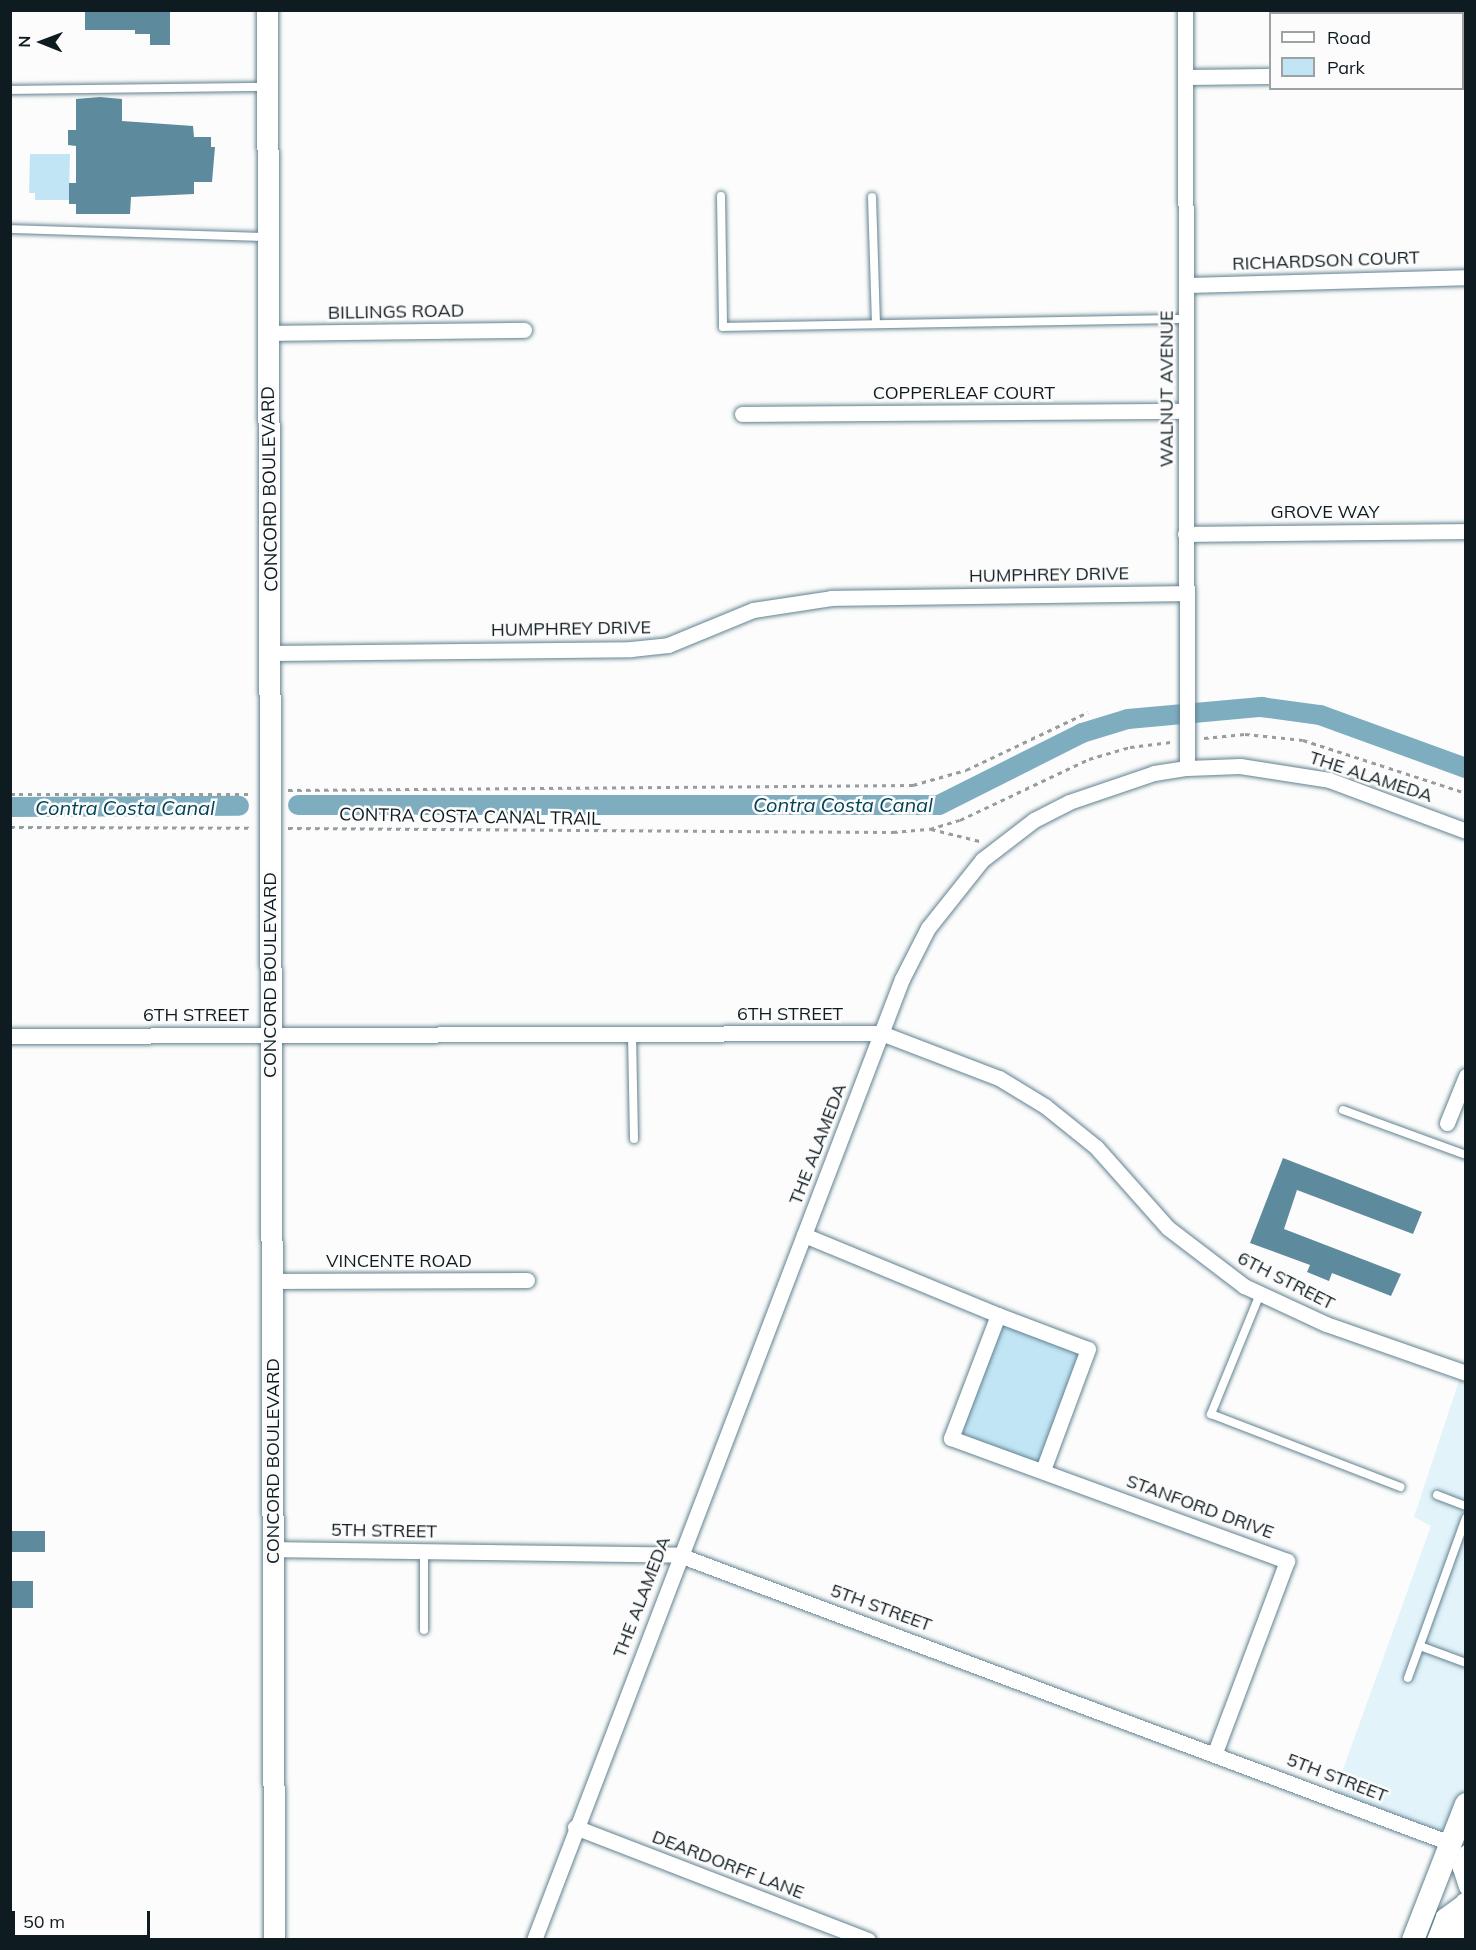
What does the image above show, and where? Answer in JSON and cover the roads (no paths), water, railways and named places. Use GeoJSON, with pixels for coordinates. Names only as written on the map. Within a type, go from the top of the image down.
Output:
{"type":"FeatureCollection","features":[{"type":"Feature","properties":{"kind":"main road"},"geometry":{"type":"LineString","coordinates":[[1413,1940],[1458,1847],[1466,1804]]}},
{"type":"Feature","properties":{"kind":"main road"},"geometry":{"type":"LineString","coordinates":[[1452,1940],[1466,1904]]}},
{"type":"Feature","properties":{"kind":"street","name":"CONCORD BOULEVARD"},"geometry":{"type":"LineString","coordinates":[[267,10],[272,653],[270,1034],[274,1940]]}},
{"type":"Feature","properties":{"kind":"street","name":"WALNUT AVENUE"},"geometry":{"type":"LineString","coordinates":[[1185,10],[1187,285],[1185,740],[1187,768]]}},
{"type":"Feature","properties":{"kind":"street"},"geometry":{"type":"LineString","coordinates":[[1185,77],[1269,76]]}},
{"type":"Feature","properties":{"kind":"street","name":"RICHARDSON COURT"},"geometry":{"type":"LineString","coordinates":[[1187,285],[1466,277]]}},
{"type":"Feature","properties":{"kind":"street","name":"BILLINGS ROAD"},"geometry":{"type":"LineString","coordinates":[[269,333],[524,330]]}},
{"type":"Feature","properties":{"kind":"street","name":"COPPERLEAF COURT"},"geometry":{"type":"LineString","coordinates":[[742,414],[1186,411]]}},
{"type":"Feature","properties":{"kind":"street","name":"GROVE WAY"},"geometry":{"type":"LineString","coordinates":[[1185,534],[1466,531]]}},
{"type":"Feature","properties":{"kind":"street","name":"HUMPHREY DRIVE"},"geometry":{"type":"LineString","coordinates":[[272,653],[631,649],[668,645],[753,610],[831,598],[1186,593]]}},
{"type":"Feature","properties":{"kind":"street","name":"THE ALAMEDA"},"geometry":{"type":"LineString","coordinates":[[534,1940],[679,1555],[881,1033],[928,928],[981,860],[1034,820],[1069,802],[1154,773],[1187,768],[1240,766],[1329,780],[1466,831]]}},
{"type":"Feature","properties":{"kind":"street","name":"6TH STREET"},"geometry":{"type":"LineString","coordinates":[[10,1036],[881,1033],[999,1078],[1045,1106],[1096,1147],[1168,1228],[1207,1262],[1260,1294],[1326,1324],[1466,1373]]}},
{"type":"Feature","properties":{"kind":"street"},"geometry":{"type":"LineString","coordinates":[[1447,1124],[1466,1076]]}},
{"type":"Feature","properties":{"kind":"street"},"geometry":{"type":"LineString","coordinates":[[804,1235],[998,1315],[1088,1349],[1043,1470]]}},
{"type":"Feature","properties":{"kind":"street","name":"VINCENTE ROAD"},"geometry":{"type":"LineString","coordinates":[[272,1281],[527,1280]]}},
{"type":"Feature","properties":{"kind":"street","name":"STANFORD DRIVE"},"geometry":{"type":"LineString","coordinates":[[998,1315],[951,1438],[1287,1561],[1215,1753]]}},
{"type":"Feature","properties":{"kind":"street","name":"5TH STREET"},"geometry":{"type":"LineString","coordinates":[[272,1549],[679,1555],[1215,1753],[1458,1847]]}},
{"type":"Feature","properties":{"kind":"street","name":"DEARDORFF LANE"},"geometry":{"type":"LineString","coordinates":[[575,1827],[868,1940]]}},
{"type":"Feature","properties":{"kind":"street"},"geometry":{"type":"LineString","coordinates":[[1458,1847],[1460,1868],[1466,1887]]}},
{"type":"Feature","properties":{"kind":"street"},"geometry":{"type":"LineString","coordinates":[[1434,1940],[1443,1916],[1466,1899]]}},
{"type":"Feature","properties":{"kind":"lane"},"geometry":{"type":"LineString","coordinates":[[10,90],[267,87]]}},
{"type":"Feature","properties":{"kind":"lane"},"geometry":{"type":"LineString","coordinates":[[721,196],[723,327],[1187,320]]}},
{"type":"Feature","properties":{"kind":"lane"},"geometry":{"type":"LineString","coordinates":[[872,197],[876,324]]}},
{"type":"Feature","properties":{"kind":"lane"},"geometry":{"type":"LineString","coordinates":[[10,229],[268,237]]}},
{"type":"Feature","properties":{"kind":"lane"},"geometry":{"type":"LineString","coordinates":[[632,1034],[634,1139]]}},
{"type":"Feature","properties":{"kind":"lane"},"geometry":{"type":"LineString","coordinates":[[1343,1110],[1466,1155]]}},
{"type":"Feature","properties":{"kind":"lane"},"geometry":{"type":"LineString","coordinates":[[1260,1294],[1211,1414],[1400,1487]]}},
{"type":"Feature","properties":{"kind":"lane"},"geometry":{"type":"LineString","coordinates":[[1437,1495],[1466,1506]]}},
{"type":"Feature","properties":{"kind":"lane"},"geometry":{"type":"LineString","coordinates":[[1408,1678],[1466,1518]]}},
{"type":"Feature","properties":{"kind":"lane"},"geometry":{"type":"LineString","coordinates":[[424,1551],[424,1630]]}},
{"type":"Feature","properties":{"kind":"lane"},"geometry":{"type":"LineString","coordinates":[[1420,1646],[1466,1663]]}},
{"type":"Feature","properties":{"kind":"waterway","name":"Contra Costa Canal"},"geometry":{"type":"LineString","coordinates":[[298,805],[939,805],[1082,733],[1128,719],[1261,707],[1320,715],[1466,768]]}},
{"type":"Feature","properties":{"kind":"waterway","name":"Contra Costa Canal"},"geometry":{"type":"LineString","coordinates":[[10,807],[239,806]]}}]}
